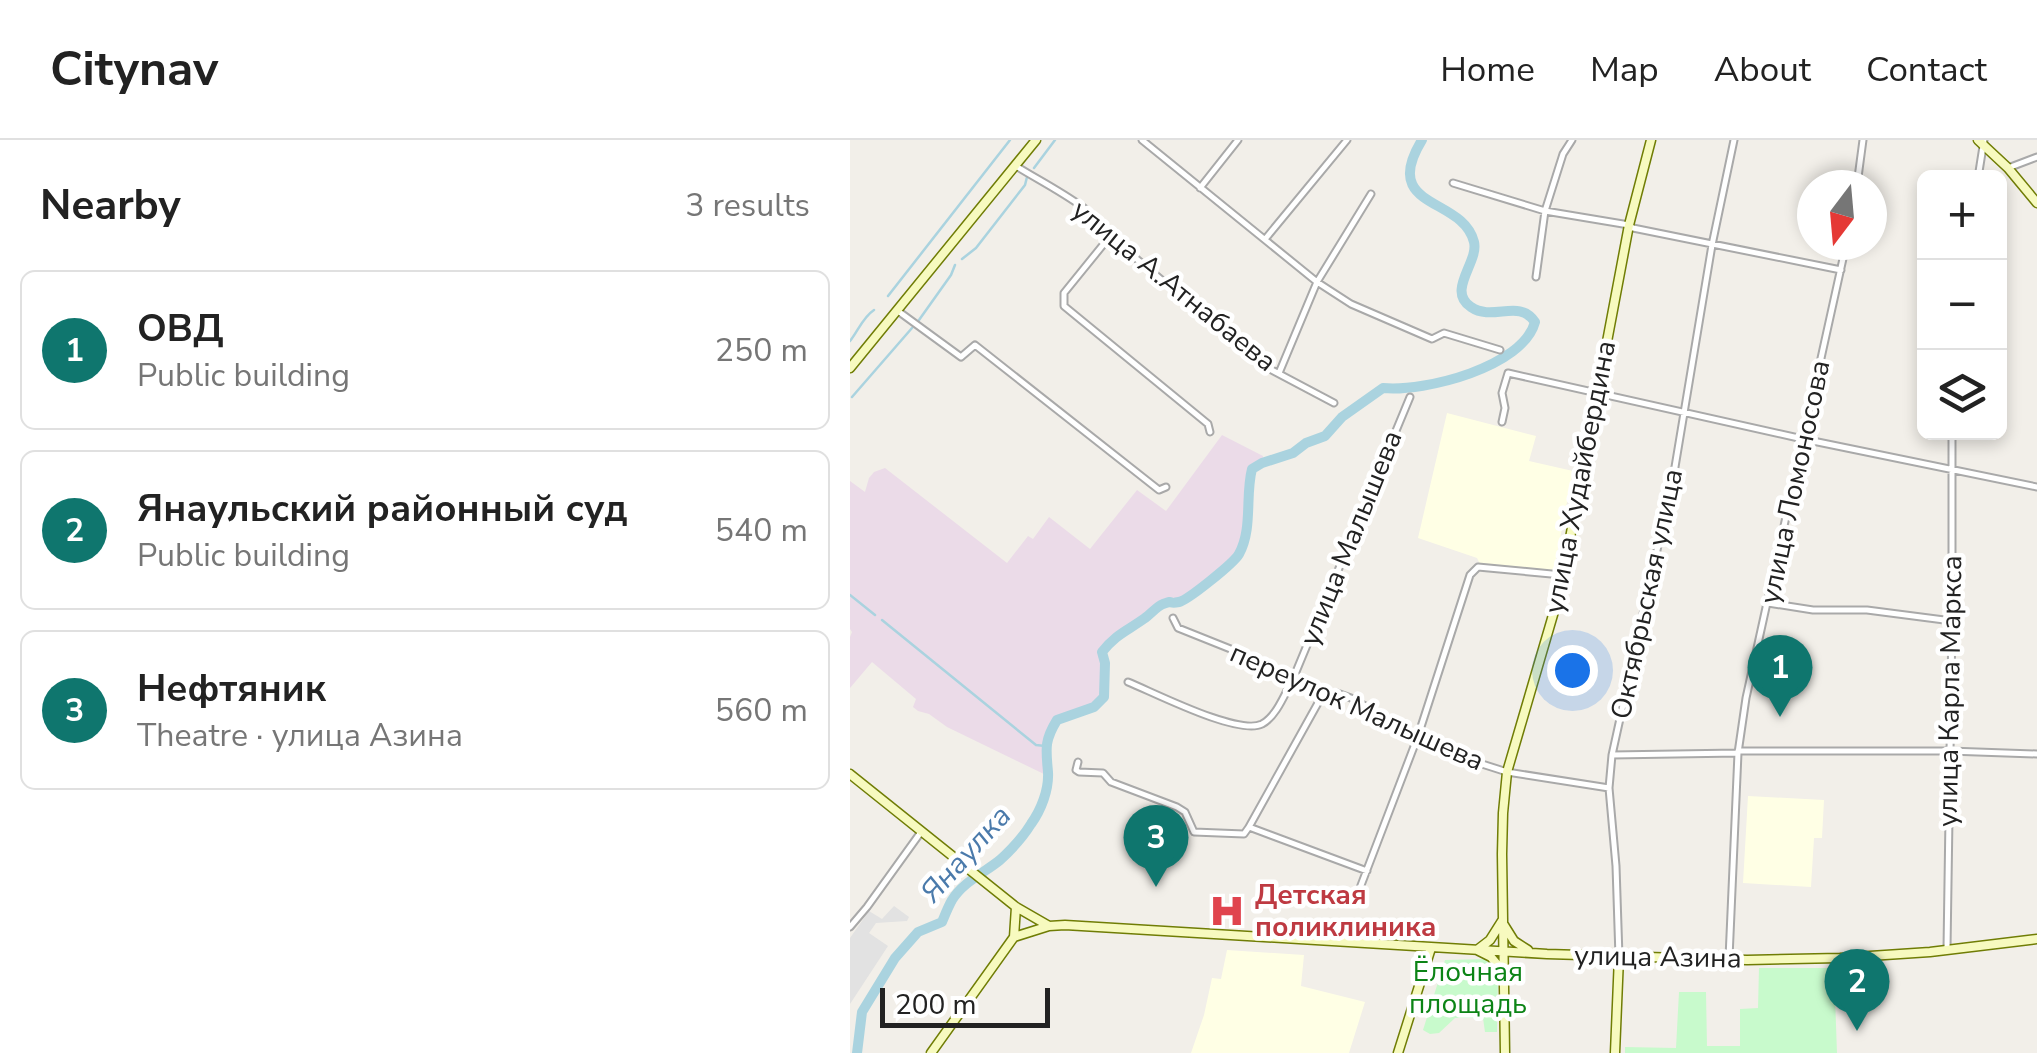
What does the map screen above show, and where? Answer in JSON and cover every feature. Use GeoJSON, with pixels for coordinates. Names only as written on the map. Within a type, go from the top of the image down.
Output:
{"type":"FeatureCollection","features":[{"type":"Feature","properties":{"kind":"street"},"geometry":{"type":"LineString","coordinates":[[850,368],[1036,140]]}},
{"type":"Feature","properties":{"kind":"street"},"geometry":{"type":"LineString","coordinates":[[1142,140],[1318,282],[1351,304],[1432,339],[1444,333],[1500,350]]}},
{"type":"Feature","properties":{"kind":"street"},"geometry":{"type":"LineString","coordinates":[[1200,188],[1238,140]]}},
{"type":"Feature","properties":{"kind":"street"},"geometry":{"type":"LineString","coordinates":[[1266,238],[1347,140]]}},
{"type":"Feature","properties":{"kind":"street"},"geometry":{"type":"LineString","coordinates":[[1536,277],[1544,212],[1563,154],[1572,140]]}},
{"type":"Feature","properties":{"kind":"street","name":"улица Худайбердина"},"geometry":{"type":"LineString","coordinates":[[1505,1053],[1502,920],[1507,772],[1560,591],[1629,226],[1650,140]]}},
{"type":"Feature","properties":{"kind":"street","name":"Октябрьская улица"},"geometry":{"type":"LineString","coordinates":[[1615,1053],[1618,957],[1609,788],[1612,755],[1674,473],[1712,245],[1734,140]]}},
{"type":"Feature","properties":{"kind":"street"},"geometry":{"type":"LineString","coordinates":[[1858,170],[1862,140]]}},
{"type":"Feature","properties":{"kind":"street"},"geometry":{"type":"LineString","coordinates":[[1982,141],[2037,203]]}},
{"type":"Feature","properties":{"kind":"street"},"geometry":{"type":"LineString","coordinates":[[1979,170],[1982,141]]}},
{"type":"Feature","properties":{"kind":"street"},"geometry":{"type":"LineString","coordinates":[[2008,168],[2037,157]]}},
{"type":"Feature","properties":{"kind":"street","name":"улица А.Атнабаева"},"geometry":{"type":"LineString","coordinates":[[1016,166],[1088,211],[1107,227],[1114,240],[1264,366],[1334,403]]}},
{"type":"Feature","properties":{"kind":"street"},"geometry":{"type":"LineString","coordinates":[[1453,184],[1544,212],[1841,270]]}},
{"type":"Feature","properties":{"kind":"street"},"geometry":{"type":"LineString","coordinates":[[1279,374],[1318,282],[1371,194]]}},
{"type":"Feature","properties":{"kind":"street"},"geometry":{"type":"LineString","coordinates":[[1111,236],[1064,293],[1064,306],[1208,424],[1210,432]]}},
{"type":"Feature","properties":{"kind":"street","name":"улица Ломоносова"},"geometry":{"type":"LineString","coordinates":[[1729,958],[1738,752],[1746,698],[1843,260]]}},
{"type":"Feature","properties":{"kind":"street"},"geometry":{"type":"LineString","coordinates":[[898,311],[962,357],[975,345],[1158,490],[1166,486]]}},
{"type":"Feature","properties":{"kind":"street"},"geometry":{"type":"LineString","coordinates":[[1502,422],[1502,394],[1508,373],[2037,486]]}},
{"type":"Feature","properties":{"kind":"street","name":"улица Малышева"},"geometry":{"type":"LineString","coordinates":[[1128,682],[1223,721],[1255,726],[1266,722],[1293,679],[1410,397]]}},
{"type":"Feature","properties":{"kind":"street","name":"улица Карла Маркса"},"geometry":{"type":"LineString","coordinates":[[1947,950],[1952,440]]}},
{"type":"Feature","properties":{"kind":"street"},"geometry":{"type":"LineString","coordinates":[[1356,901],[1418,736],[1470,575],[1478,567],[1562,575]]}},
{"type":"Feature","properties":{"kind":"street"},"geometry":{"type":"LineString","coordinates":[[1768,604],[1813,610],[1867,610],[1952,621]]}},
{"type":"Feature","properties":{"kind":"street","name":"переулок Малышева"},"geometry":{"type":"LineString","coordinates":[[1173,618],[1178,628],[1323,694],[1337,693],[1350,698],[1418,736],[1482,764],[1507,772],[1609,788]]}},
{"type":"Feature","properties":{"kind":"street"},"geometry":{"type":"LineString","coordinates":[[1078,762],[1079,772],[1102,773],[1112,782],[1177,807],[1185,812],[1194,832],[1244,834],[1323,694]]}},
{"type":"Feature","properties":{"kind":"street"},"geometry":{"type":"LineString","coordinates":[[1612,755],[1949,750],[2037,754]]}},
{"type":"Feature","properties":{"kind":"street","name":"улица Азина"},"geometry":{"type":"LineString","coordinates":[[850,774],[1016,907],[1049,926],[1618,957],[1840,958],[2037,940]]}},
{"type":"Feature","properties":{"kind":"street"},"geometry":{"type":"LineString","coordinates":[[1249,827],[1367,872]]}},
{"type":"Feature","properties":{"kind":"street"},"geometry":{"type":"LineString","coordinates":[[850,926],[921,832]]}},
{"type":"Feature","properties":{"kind":"street"},"geometry":{"type":"LineString","coordinates":[[931,1053],[1014,937],[1016,907]]}},
{"type":"Feature","properties":{"kind":"street"},"geometry":{"type":"LineString","coordinates":[[1503,976],[1491,956],[1478,950],[1490,940],[1502,920],[1514,940],[1531,952]]}},
{"type":"Feature","properties":{"kind":"street"},"geometry":{"type":"LineString","coordinates":[[1014,937],[1049,926]]}},
{"type":"Feature","properties":{"kind":"street"},"geometry":{"type":"LineString","coordinates":[[1398,1053],[1430,948]]}},
{"type":"Feature","properties":{"kind":"street"},"geometry":{"type":"LineString","coordinates":[[1503,976],[1516,956],[1531,952]]}},
{"type":"Feature","properties":{"kind":"shaded area"},"geometry":{"type":"Polygon","coordinates":[[[1447,413],[1536,436],[1529,461],[1573,471],[1553,575],[1480,564],[1477,558],[1418,538],[1447,413]]]}},
{"type":"Feature","properties":{"kind":"shaded area"},"geometry":{"type":"Polygon","coordinates":[[[1222,435],[1263,456],[1262,463],[1252,469],[1249,481],[1241,552],[1181,602],[1159,606],[1112,639],[1102,652],[1104,697],[1094,707],[1057,720],[1045,746],[1048,776],[918,711],[913,707],[916,699],[872,662],[850,688],[850,481],[865,492],[874,472],[885,468],[1007,563],[1028,536],[1033,539],[1049,517],[1090,549],[1137,490],[1166,511],[1222,435]]]}},
{"type":"Feature","properties":{"kind":"shaded area"},"geometry":{"type":"Polygon","coordinates":[[[1748,796],[1824,800],[1822,838],[1814,838],[1811,887],[1743,883],[1748,796]]]}},
{"type":"Feature","properties":{"kind":"shaded area"},"geometry":{"type":"Polygon","coordinates":[[[894,906],[909,917],[907,921],[876,923],[869,933],[888,946],[850,1004],[850,938],[869,911],[882,919],[894,906]]]}},
{"type":"Feature","properties":{"kind":"shaded area"},"geometry":{"type":"Polygon","coordinates":[[[1227,950],[1304,955],[1301,986],[1365,1002],[1349,1053],[1191,1053],[1212,978],[1221,979],[1227,950]]]}},
{"type":"Feature","properties":{"kind":"green space","name":"Ёлочная площадь"},"geometry":{"type":"Polygon","coordinates":[[[1487,959],[1498,977],[1497,1032],[1485,1032],[1483,1018],[1455,1018],[1439,1033],[1423,1030],[1445,960],[1487,959]]]}},
{"type":"Feature","properties":{"kind":"green space"},"geometry":{"type":"Polygon","coordinates":[[[1759,968],[1834,968],[1837,1053],[1625,1053],[1625,1047],[1676,1048],[1679,992],[1706,992],[1707,1046],[1740,1046],[1740,1009],[1758,1008],[1759,968]]]}},
{"type":"Feature","properties":{"kind":"waterway"},"geometry":{"type":"LineString","coordinates":[[888,296],[1010,140]]}},
{"type":"Feature","properties":{"kind":"waterway"},"geometry":{"type":"LineString","coordinates":[[1034,168],[1055,140]]}},
{"type":"Feature","properties":{"kind":"waterway","name":"Янаулка"},"geometry":{"type":"LineString","coordinates":[[857,1053],[862,1012],[895,958],[918,932],[942,922],[957,894],[1004,856],[1035,818],[1047,786],[1047,745],[1053,727],[1057,720],[1094,707],[1104,697],[1102,652],[1160,605],[1191,595],[1239,554],[1246,534],[1252,469],[1325,436],[1342,417],[1383,388],[1423,386],[1470,373],[1493,364],[1527,338],[1535,322],[1529,315],[1479,311],[1464,300],[1462,285],[1474,242],[1467,227],[1417,191],[1410,179],[1411,163],[1422,140]]}},
{"type":"Feature","properties":{"kind":"waterway"},"geometry":{"type":"LineString","coordinates":[[962,259],[976,248],[1025,185],[1027,177]]}},
{"type":"Feature","properties":{"kind":"waterway"},"geometry":{"type":"LineString","coordinates":[[919,320],[955,265]]}},
{"type":"Feature","properties":{"kind":"waterway"},"geometry":{"type":"LineString","coordinates":[[850,341],[874,310]]}},
{"type":"Feature","properties":{"kind":"waterway"},"geometry":{"type":"LineString","coordinates":[[852,397],[912,328]]}},
{"type":"Feature","properties":{"kind":"waterway"},"geometry":{"type":"LineString","coordinates":[[850,595],[875,615]]}},
{"type":"Feature","properties":{"kind":"waterway"},"geometry":{"type":"LineString","coordinates":[[882,620],[1036,745],[1045,746]]}},
{"type":"Feature","properties":{"kind":"place","name":"ОВД"},"geometry":{"type":"Point","coordinates":[1780,717]}},
{"type":"Feature","properties":{"kind":"place","name":"Нефтяник"},"geometry":{"type":"Point","coordinates":[1156,887]}},
{"type":"Feature","properties":{"kind":"place","name":"Детская поликлиника"},"geometry":{"type":"Point","coordinates":[1227,911]}},
{"type":"Feature","properties":{"kind":"place","name":"Янаульский районный суд"},"geometry":{"type":"Point","coordinates":[1857,1031]}}]}
